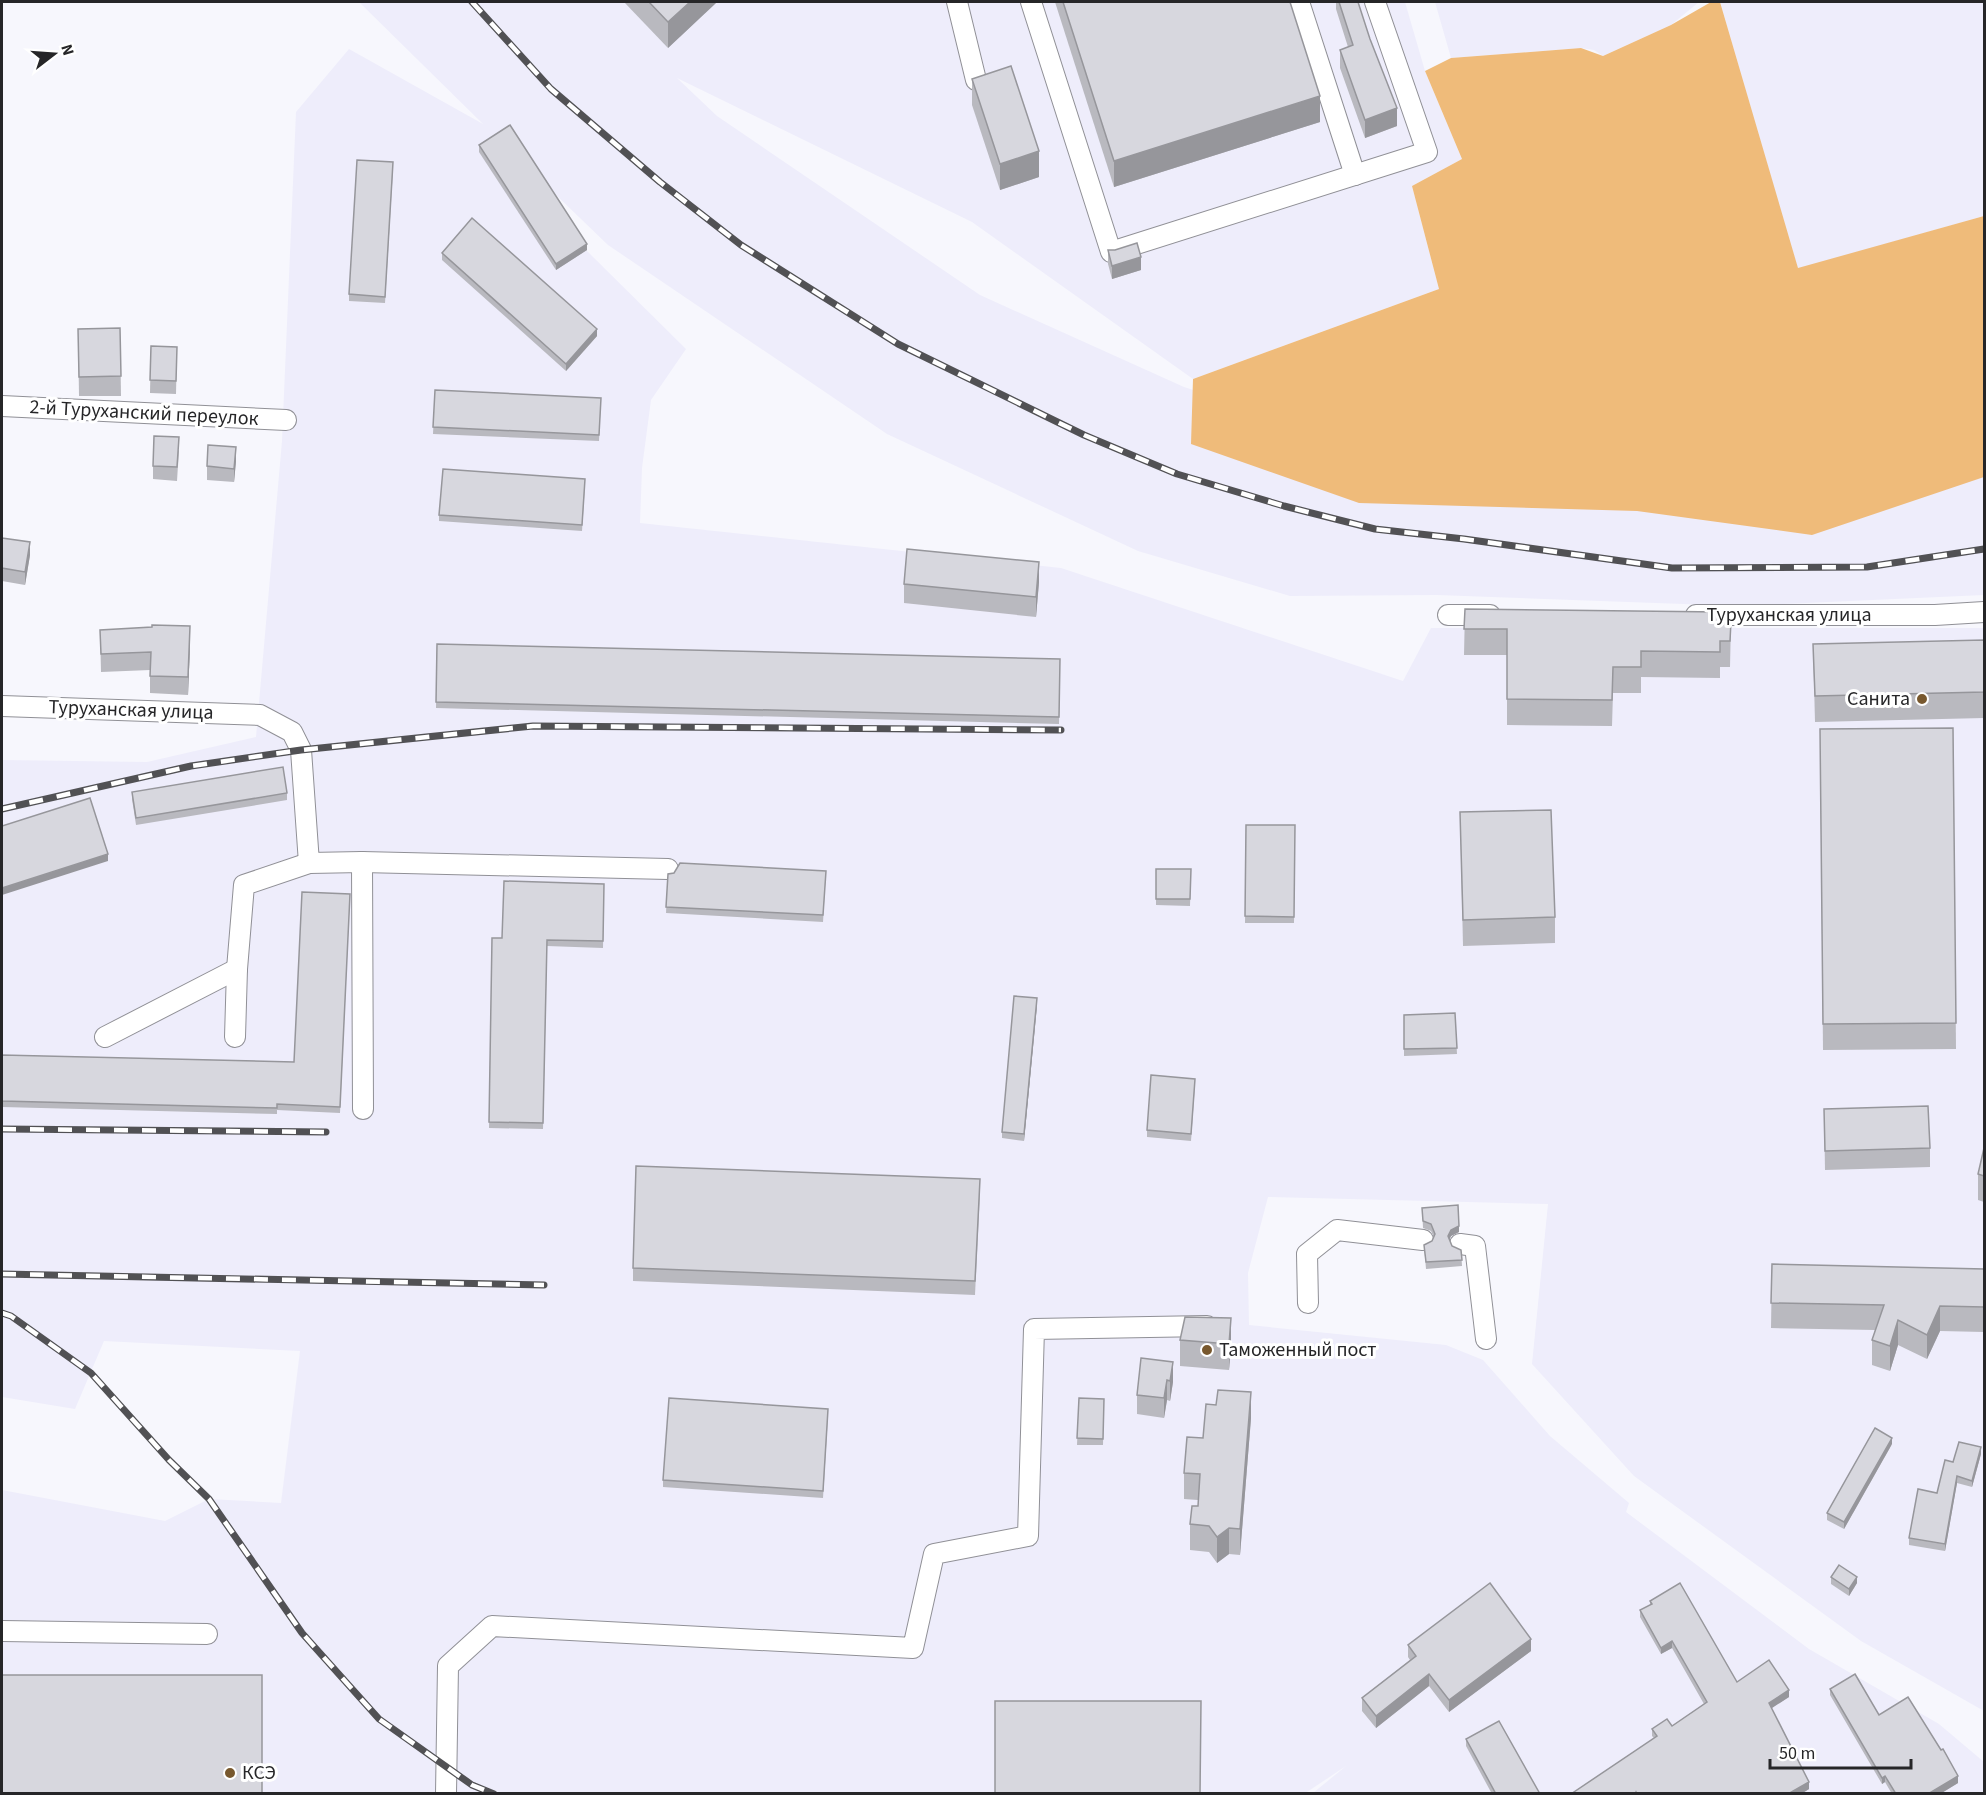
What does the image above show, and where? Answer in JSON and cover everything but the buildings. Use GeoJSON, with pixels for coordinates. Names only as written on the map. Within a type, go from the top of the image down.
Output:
{"type":"FeatureCollection","features":[{"type":"Feature","properties":{"kind":"street"},"geometry":{"type":"LineString","coordinates":[[957,2],[976,80]]}},
{"type":"Feature","properties":{"kind":"street"},"geometry":{"type":"LineString","coordinates":[[1031,2],[1111,252],[1427,152],[1375,2]]}},
{"type":"Feature","properties":{"kind":"street"},"geometry":{"type":"LineString","coordinates":[[1299,2],[1355,175]]}},
{"type":"Feature","properties":{"kind":"street","name":"2-й Туруханский переулок"},"geometry":{"type":"LineString","coordinates":[[2,406],[286,420]]}},
{"type":"Feature","properties":{"kind":"street","name":"Туруханская улица"},"geometry":{"type":"LineString","coordinates":[[1674,615],[1935,615],[1984,612]]}},
{"type":"Feature","properties":{"kind":"street"},"geometry":{"type":"LineString","coordinates":[[1448,615],[1508,615]]}},
{"type":"Feature","properties":{"kind":"street","name":"Туруханская улица"},"geometry":{"type":"LineString","coordinates":[[2,706],[261,715],[292,732],[301,750],[309,863]]}},
{"type":"Feature","properties":{"kind":"street"},"geometry":{"type":"LineString","coordinates":[[362,862],[363,1109]]}},
{"type":"Feature","properties":{"kind":"street"},"geometry":{"type":"LineString","coordinates":[[235,1038],[237,969],[244,885],[309,863],[362,862],[668,869]]}},
{"type":"Feature","properties":{"kind":"street"},"geometry":{"type":"LineString","coordinates":[[105,1037],[237,969]]}},
{"type":"Feature","properties":{"kind":"street"},"geometry":{"type":"LineString","coordinates":[[1308,1303],[1307,1254],[1336,1230],[1423,1240]]}},
{"type":"Feature","properties":{"kind":"street"},"geometry":{"type":"LineString","coordinates":[[1460,1244],[1475,1246],[1486,1339]]}},
{"type":"Feature","properties":{"kind":"street"},"geometry":{"type":"LineString","coordinates":[[446,1794],[448,1666],[492,1626],[913,1648],[934,1554],[1028,1536],[1034,1329],[1207,1326]]}},
{"type":"Feature","properties":{"kind":"street"},"geometry":{"type":"LineString","coordinates":[[2,1630],[207,1634]]}},
{"type":"Feature","properties":{"kind":"shaded area"},"geometry":{"type":"Polygon","coordinates":[[[359,2],[1405,2],[1425,71],[1462,159],[1412,186],[1439,289],[1193,379],[972,222],[677,78],[717,116],[980,295],[1184,387],[1316,430],[1984,467],[1984,595],[1739,606],[1437,595],[1290,596],[1138,551],[887,434],[608,245],[526,166],[587,251],[686,349],[651,400],[642,468],[640,523],[1061,568],[1403,681],[1431,628],[1984,628],[1984,1711],[1861,1641],[1634,1476],[1532,1364],[1548,1204],[1268,1197],[1248,1273],[1249,1325],[1446,1345],[1483,1360],[1550,1436],[1629,1503],[1626,1512],[1809,1649],[1939,1724],[1984,1762],[1984,1793],[1313,1793],[1346,1766],[1304,1794],[2,1793],[2,1490],[165,1521],[209,1499],[281,1503],[300,1351],[104,1341],[75,1409],[2,1397],[2,760],[147,762],[256,737],[282,441],[296,112],[349,49],[483,124],[359,2]]]}},
{"type":"Feature","properties":{"kind":"shaded area"},"geometry":{"type":"Polygon","coordinates":[[[1435,2],[1699,2],[1671,25],[1603,56],[1594,50],[1581,48],[1451,58],[1435,2]]]}},
{"type":"Feature","properties":{"kind":"shaded area"},"geometry":{"type":"Polygon","coordinates":[[[1711,2],[1720,2],[1798,268],[1984,216],[1984,477],[1812,535],[1637,511],[1359,503],[1191,444],[1193,379],[1439,289],[1412,186],[1462,159],[1425,71],[1451,58],[1581,48],[1603,56],[1671,25],[1711,2]]]}},
{"type":"Feature","properties":{"kind":"shaded area"},"geometry":{"type":"Polygon","coordinates":[[[1720,2],[1984,2],[1984,216],[1798,269],[1720,2]]]}},
{"type":"Feature","properties":{"kind":"railway"},"geometry":{"type":"LineString","coordinates":[[472,2],[551,89],[660,182],[741,245],[898,344],[1084,435],[1177,474],[1284,506],[1375,529],[1672,568],[1867,567],[1984,549]]}},
{"type":"Feature","properties":{"kind":"railway"},"geometry":{"type":"LineString","coordinates":[[2,809],[191,766],[301,750],[533,726],[1061,730]]}},
{"type":"Feature","properties":{"kind":"railway"},"geometry":{"type":"LineString","coordinates":[[2,1129],[326,1132]]}},
{"type":"Feature","properties":{"kind":"railway"},"geometry":{"type":"LineString","coordinates":[[2,1274],[544,1285]]}},
{"type":"Feature","properties":{"kind":"railway"},"geometry":{"type":"LineString","coordinates":[[2,1313],[11,1316],[91,1373],[169,1460],[209,1499],[302,1633],[379,1719],[472,1785],[494,1794]]}},
{"type":"Feature","properties":{"kind":"place","name":"Санита"},"geometry":{"type":"Point","coordinates":[1922,699]}},
{"type":"Feature","properties":{"kind":"place","name":"Таможенный пост"},"geometry":{"type":"Point","coordinates":[1207,1350]}},
{"type":"Feature","properties":{"kind":"place","name":"КСЭ"},"geometry":{"type":"Point","coordinates":[230,1773]}}]}
